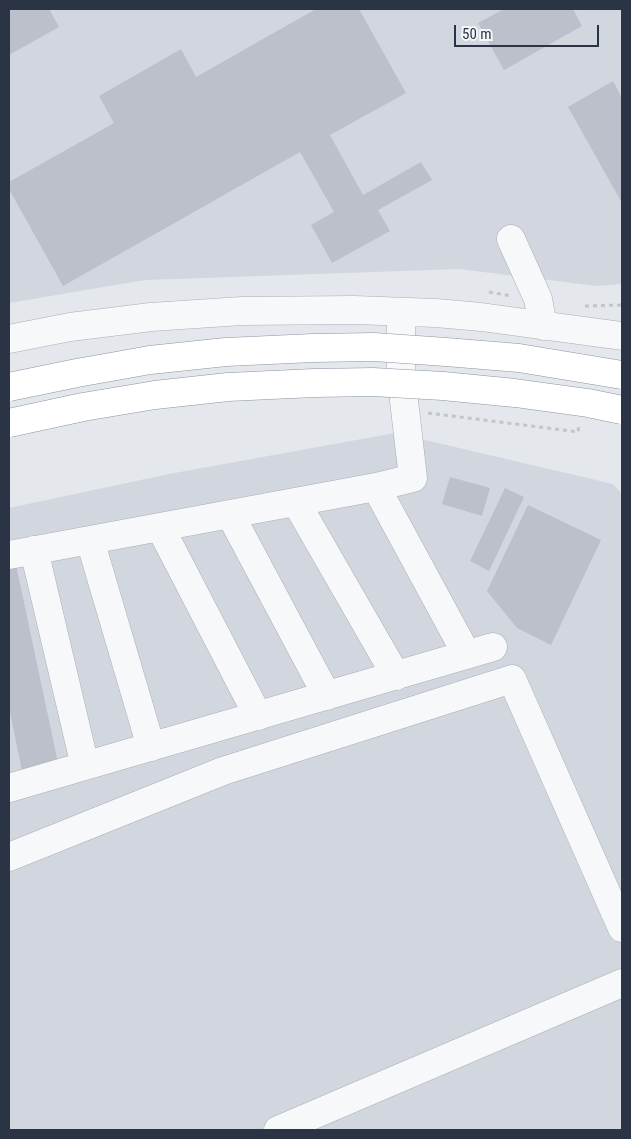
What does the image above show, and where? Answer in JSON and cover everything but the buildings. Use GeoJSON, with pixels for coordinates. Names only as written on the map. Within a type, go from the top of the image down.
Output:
{"type":"FeatureCollection","features":[{"type":"Feature","properties":{"kind":"highway"},"geometry":{"type":"LineString","coordinates":[[9,387],[150,360],[226,352],[313,348],[374,347],[455,352],[519,358],[622,375]]}},
{"type":"Feature","properties":{"kind":"highway"},"geometry":{"type":"LineString","coordinates":[[9,423],[83,407],[155,395],[228,387],[314,383],[373,382],[444,386],[515,393],[622,410]]}},
{"type":"Feature","properties":{"kind":"lane"},"geometry":{"type":"LineString","coordinates":[[511,239],[538,299],[543,326]]}},
{"type":"Feature","properties":{"kind":"lane"},"geometry":{"type":"LineString","coordinates":[[9,339],[70,327],[151,317],[242,311],[354,310],[463,316],[622,336]]}},
{"type":"Feature","properties":{"kind":"lane"},"geometry":{"type":"LineString","coordinates":[[85,766],[21,553],[376,487],[413,478],[401,375],[401,312]]}},
{"type":"Feature","properties":{"kind":"lane"},"geometry":{"type":"LineString","coordinates":[[376,487],[467,655]]}},
{"type":"Feature","properties":{"kind":"lane"},"geometry":{"type":"LineString","coordinates":[[296,502],[396,676]]}},
{"type":"Feature","properties":{"kind":"lane"},"geometry":{"type":"LineString","coordinates":[[230,514],[327,696]]}},
{"type":"Feature","properties":{"kind":"lane"},"geometry":{"type":"LineString","coordinates":[[160,527],[258,716]]}},
{"type":"Feature","properties":{"kind":"lane"},"geometry":{"type":"LineString","coordinates":[[90,540],[151,747]]}},
{"type":"Feature","properties":{"kind":"lane"},"geometry":{"type":"LineString","coordinates":[[9,788],[493,647]]}},
{"type":"Feature","properties":{"kind":"lane"},"geometry":{"type":"LineString","coordinates":[[9,857],[223,771],[512,679],[622,928]]}},
{"type":"Feature","properties":{"kind":"lane"},"geometry":{"type":"LineString","coordinates":[[278,1130],[622,983]]}},
{"type":"Feature","properties":{"kind":"path"},"geometry":{"type":"LineString","coordinates":[[406,415],[422,413],[474,418],[485,421],[578,432]]}},
{"type":"Feature","properties":{"kind":"shaded area"},"geometry":{"type":"Polygon","coordinates":[[[9,9],[622,9],[622,284],[597,286],[459,269],[145,280],[9,303],[9,9]]]}},
{"type":"Feature","properties":{"kind":"shaded area"},"geometry":{"type":"Polygon","coordinates":[[[395,433],[613,484],[622,494],[622,1130],[9,1130],[9,508],[169,474],[395,433]]]}}]}
